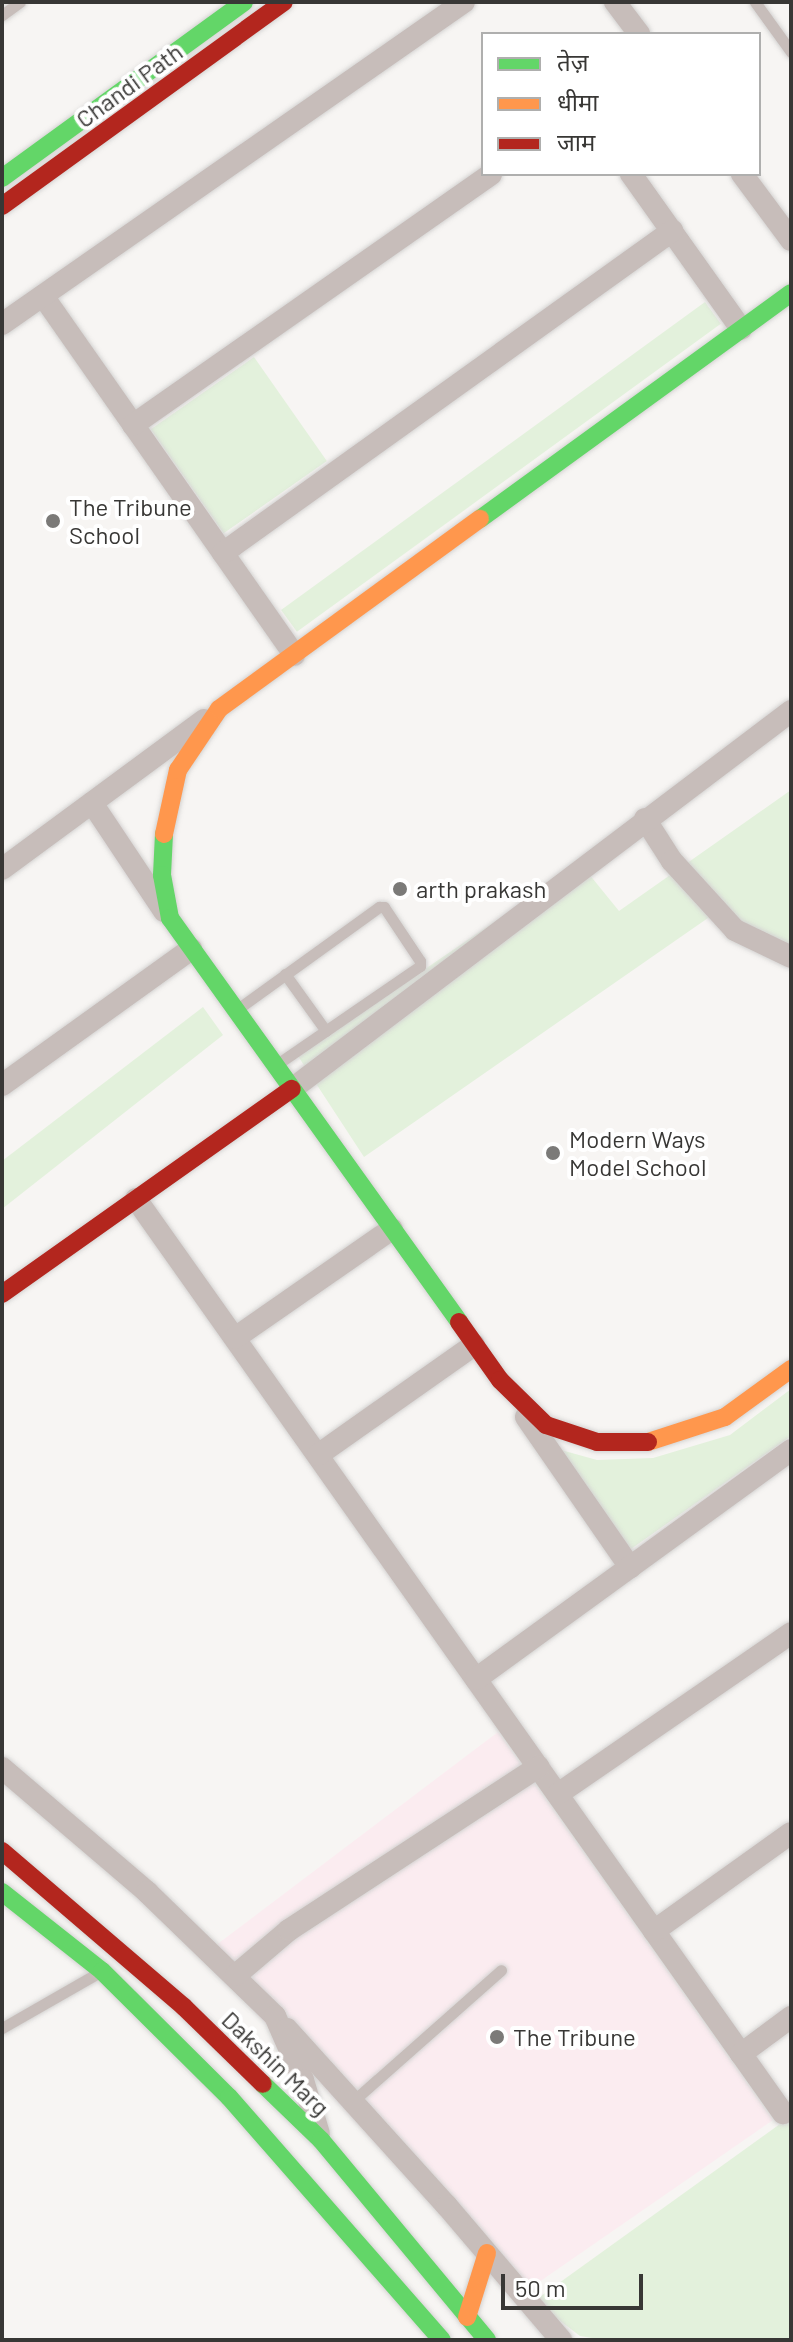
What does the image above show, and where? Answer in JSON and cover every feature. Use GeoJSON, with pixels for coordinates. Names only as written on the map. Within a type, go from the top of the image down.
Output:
{"type":"FeatureCollection","features":[{"type":"Feature","properties":{"kind":"street","name":"Chandi Path"},"geometry":{"type":"LineString","coordinates":[[2,178],[244,2]]}},
{"type":"Feature","properties":{"kind":"street","name":"Chandi Path"},"geometry":{"type":"LineString","coordinates":[[2,206],[284,2]]}},
{"type":"Feature","properties":{"kind":"street"},"geometry":{"type":"LineString","coordinates":[[2,324],[464,2]]}},
{"type":"Feature","properties":{"kind":"street"},"geometry":{"type":"LineString","coordinates":[[615,2],[638,32]]}},
{"type":"Feature","properties":{"kind":"street"},"geometry":{"type":"LineString","coordinates":[[133,425],[488,176]]}},
{"type":"Feature","properties":{"kind":"street"},"geometry":{"type":"LineString","coordinates":[[632,176],[741,329]]}},
{"type":"Feature","properties":{"kind":"street"},"geometry":{"type":"LineString","coordinates":[[743,176],[791,240]]}},
{"type":"Feature","properties":{"kind":"street"},"geometry":{"type":"LineString","coordinates":[[223,553],[672,231]]}},
{"type":"Feature","properties":{"kind":"street"},"geometry":{"type":"LineString","coordinates":[[2,869],[791,293]]}},
{"type":"Feature","properties":{"kind":"street"},"geometry":{"type":"LineString","coordinates":[[43,296],[294,655]]}},
{"type":"Feature","properties":{"kind":"street"},"geometry":{"type":"LineString","coordinates":[[170,918],[162,875],[164,824],[178,770],[219,709]]}},
{"type":"Feature","properties":{"kind":"street"},"geometry":{"type":"LineString","coordinates":[[2,1294],[292,1089],[791,711]]}},
{"type":"Feature","properties":{"kind":"street"},"geometry":{"type":"LineString","coordinates":[[92,803],[191,949],[630,1567]]}},
{"type":"Feature","properties":{"kind":"street"},"geometry":{"type":"LineString","coordinates":[[645,819],[672,861],[735,930],[791,957]]}},
{"type":"Feature","properties":{"kind":"street"},"geometry":{"type":"LineString","coordinates":[[2,1085],[191,949]]}},
{"type":"Feature","properties":{"kind":"street"},"geometry":{"type":"LineString","coordinates":[[136,1199],[783,2113]]}},
{"type":"Feature","properties":{"kind":"street"},"geometry":{"type":"LineString","coordinates":[[235,1338],[392,1229]]}},
{"type":"Feature","properties":{"kind":"street"},"geometry":{"type":"LineString","coordinates":[[318,1455],[474,1345]]}},
{"type":"Feature","properties":{"kind":"street"},"geometry":{"type":"LineString","coordinates":[[500,1380],[546,1425],[597,1442],[646,1443],[725,1417],[791,1369]]}},
{"type":"Feature","properties":{"kind":"street"},"geometry":{"type":"LineString","coordinates":[[476,1679],[791,1450]]}},
{"type":"Feature","properties":{"kind":"street"},"geometry":{"type":"LineString","coordinates":[[558,1794],[791,1633]]}},
{"type":"Feature","properties":{"kind":"street"},"geometry":{"type":"LineString","coordinates":[[236,1975],[289,1930],[538,1767]]}},
{"type":"Feature","properties":{"kind":"street"},"geometry":{"type":"LineString","coordinates":[[2,1768],[147,1892],[236,1975],[487,2253],[561,2340]]}},
{"type":"Feature","properties":{"kind":"street"},"geometry":{"type":"LineString","coordinates":[[654,1931],[791,1833]]}},
{"type":"Feature","properties":{"kind":"street","name":"Dakshin Marg"},"geometry":{"type":"LineString","coordinates":[[2,1851],[184,2007],[321,2140],[487,2340]]}},
{"type":"Feature","properties":{"kind":"street"},"geometry":{"type":"LineString","coordinates":[[3,1895],[102,1971],[229,2097],[442,2340]]}},
{"type":"Feature","properties":{"kind":"street"},"geometry":{"type":"LineString","coordinates":[[275,2016],[303,2080],[321,2140]]}},
{"type":"Feature","properties":{"kind":"street"},"geometry":{"type":"LineString","coordinates":[[741,2054],[791,2017]]}},
{"type":"Feature","properties":{"kind":"street"},"geometry":{"type":"LineString","coordinates":[[467,2317],[487,2253]]}},
{"type":"Feature","properties":{"kind":"lane"},"geometry":{"type":"LineString","coordinates":[[2,15],[20,2]]}},
{"type":"Feature","properties":{"kind":"lane"},"geometry":{"type":"LineString","coordinates":[[755,2],[791,52]]}},
{"type":"Feature","properties":{"kind":"lane"},"geometry":{"type":"LineString","coordinates":[[236,1011],[384,907],[420,966],[275,1066]]}},
{"type":"Feature","properties":{"kind":"lane"},"geometry":{"type":"LineString","coordinates":[[285,974],[326,1031]]}},
{"type":"Feature","properties":{"kind":"lane"},"geometry":{"type":"LineString","coordinates":[[352,2102],[501,1970]]}},
{"type":"Feature","properties":{"kind":"lane"},"geometry":{"type":"LineString","coordinates":[[2,2028],[102,1971]]}},
{"type":"Feature","properties":{"kind":"shaded area","name":"The Tribune"},"geometry":{"type":"Polygon","coordinates":[[[498,1732],[773,2120],[516,2298],[203,1955],[498,1732]]]}},
{"type":"Feature","properties":{"kind":"green space"},"geometry":{"type":"Polygon","coordinates":[[[705,302],[721,324],[297,632],[281,610],[705,302]]]}},
{"type":"Feature","properties":{"kind":"green space"},"geometry":{"type":"Polygon","coordinates":[[[254,357],[327,461],[224,533],[151,429],[254,357]]]}},
{"type":"Feature","properties":{"kind":"green space"},"geometry":{"type":"Polygon","coordinates":[[[791,790],[791,957],[708,918],[364,1157],[298,1056],[580,863],[619,911],[791,790]]]}},
{"type":"Feature","properties":{"kind":"green space"},"geometry":{"type":"Polygon","coordinates":[[[203,1007],[223,1035],[2,1209],[2,1161],[203,1007]]]}},
{"type":"Feature","properties":{"kind":"green space"},"geometry":{"type":"Polygon","coordinates":[[[791,1389],[791,1436],[631,1549],[561,1450],[597,1460],[653,1458],[730,1435],[791,1389]]]}},
{"type":"Feature","properties":{"kind":"green space"},"geometry":{"type":"Polygon","coordinates":[[[791,2116],[791,2340],[604,2340],[580,2336],[534,2301],[791,2116]]]}},
{"type":"Feature","properties":{"kind":"traffic: fast"},"geometry":{"type":"LineString","coordinates":[[2,178],[244,2]]}},
{"type":"Feature","properties":{"kind":"traffic: fast"},"geometry":{"type":"LineString","coordinates":[[480,519],[791,293]]}},
{"type":"Feature","properties":{"kind":"traffic: fast"},"geometry":{"type":"LineString","coordinates":[[164,834],[162,875],[170,918],[459,1322]]}},
{"type":"Feature","properties":{"kind":"traffic: fast"},"geometry":{"type":"LineString","coordinates":[[2,1892],[102,1971],[229,2097],[442,2340]]}},
{"type":"Feature","properties":{"kind":"traffic: fast"},"geometry":{"type":"LineString","coordinates":[[263,2084],[321,2140],[487,2340]]}},
{"type":"Feature","properties":{"kind":"traffic: slow"},"geometry":{"type":"LineString","coordinates":[[164,834],[178,770],[219,709],[480,519]]}},
{"type":"Feature","properties":{"kind":"traffic: slow"},"geometry":{"type":"LineString","coordinates":[[648,1442],[725,1417],[791,1369]]}},
{"type":"Feature","properties":{"kind":"traffic: slow"},"geometry":{"type":"LineString","coordinates":[[467,2317],[487,2253]]}},
{"type":"Feature","properties":{"kind":"traffic: jam"},"geometry":{"type":"LineString","coordinates":[[2,206],[284,2]]}},
{"type":"Feature","properties":{"kind":"traffic: jam"},"geometry":{"type":"LineString","coordinates":[[2,1294],[292,1089]]}},
{"type":"Feature","properties":{"kind":"traffic: jam"},"geometry":{"type":"LineString","coordinates":[[459,1322],[500,1380],[546,1425],[597,1442],[648,1442]]}},
{"type":"Feature","properties":{"kind":"traffic: jam"},"geometry":{"type":"LineString","coordinates":[[2,1851],[184,2007],[263,2084]]}},
{"type":"Feature","properties":{"kind":"place","name":"The Tribune School"},"geometry":{"type":"Point","coordinates":[53,521]}},
{"type":"Feature","properties":{"kind":"place","name":"arth prakash"},"geometry":{"type":"Point","coordinates":[400,889]}},
{"type":"Feature","properties":{"kind":"place","name":"Modern Ways Model School"},"geometry":{"type":"Point","coordinates":[553,1153]}},
{"type":"Feature","properties":{"kind":"place","name":"The Tribune"},"geometry":{"type":"Point","coordinates":[497,2037]}}]}
